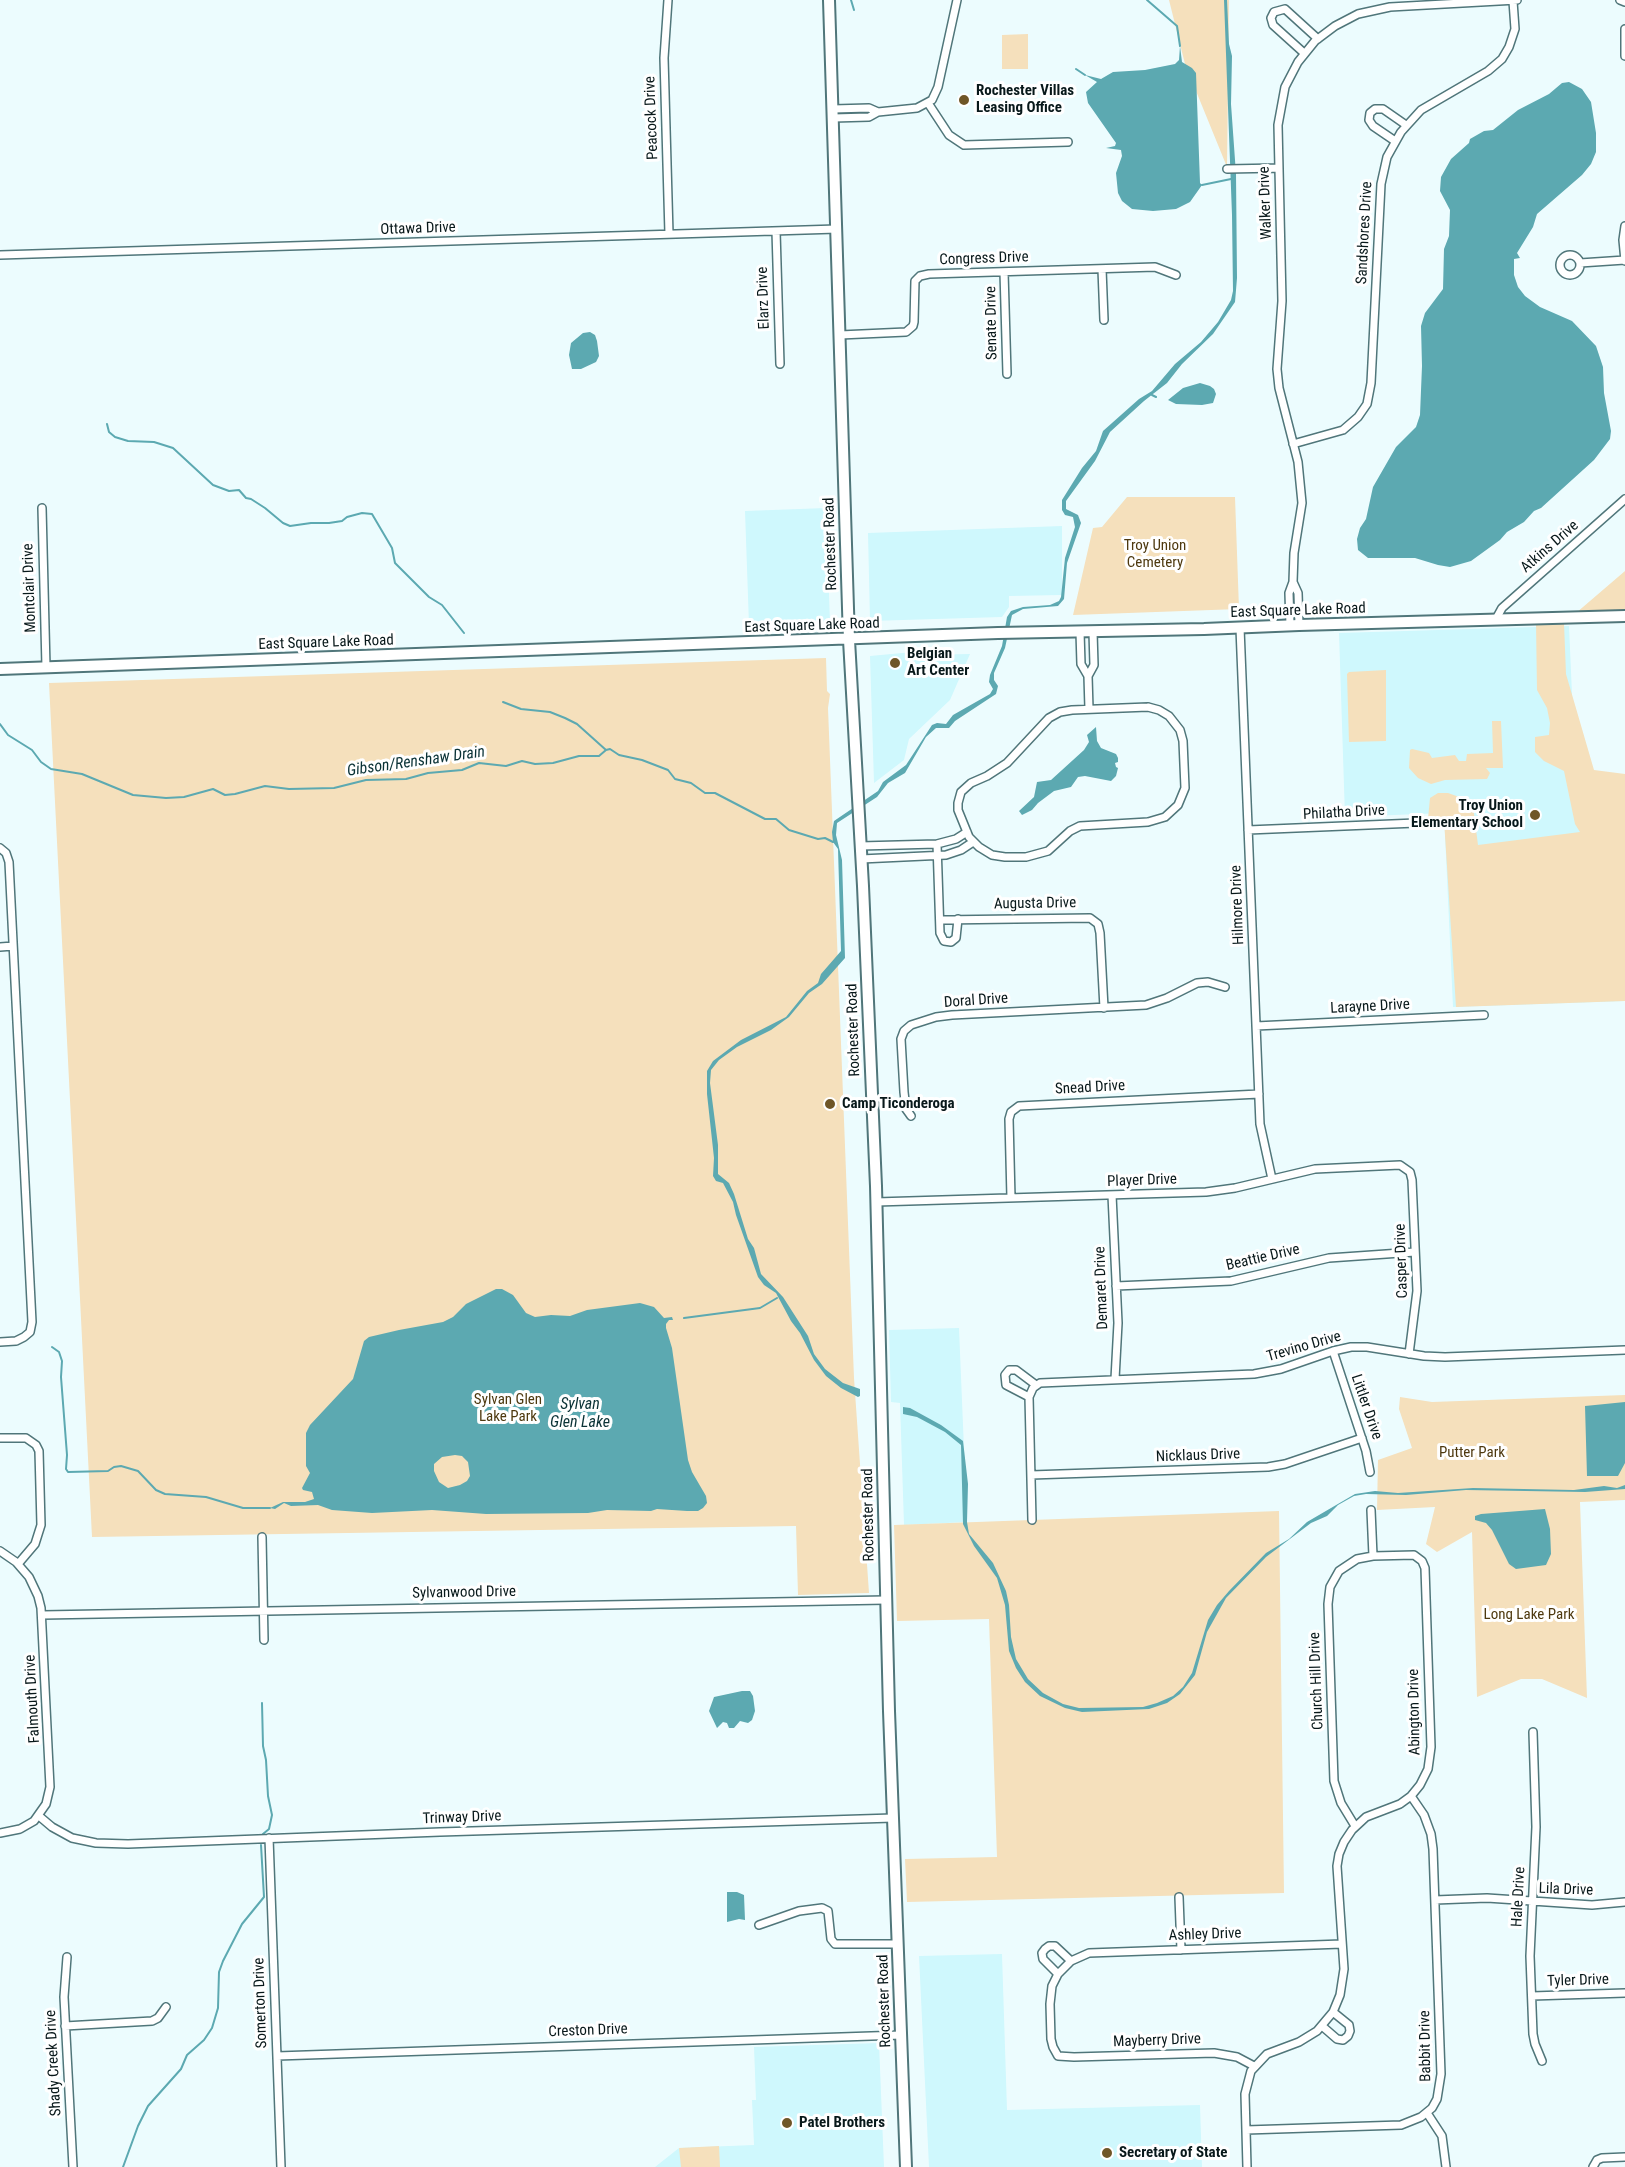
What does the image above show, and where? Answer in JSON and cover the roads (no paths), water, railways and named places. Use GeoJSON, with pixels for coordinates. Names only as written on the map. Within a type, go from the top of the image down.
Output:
{"type":"FeatureCollection","features":[{"type":"Feature","properties":{"kind":"main road","name":"Rochester Road"},"geometry":{"type":"LineString","coordinates":[[829,0],[849,640],[876,1203],[886,1600],[906,2167]]}},
{"type":"Feature","properties":{"kind":"main road","name":"East Square Lake Road"},"geometry":{"type":"LineString","coordinates":[[0,669],[998,633],[1625,616]]}},
{"type":"Feature","properties":{"kind":"street","name":"Peacock Drive"},"geometry":{"type":"LineString","coordinates":[[668,0],[664,58],[669,234]]}},
{"type":"Feature","properties":{"kind":"street"},"geometry":{"type":"LineString","coordinates":[[833,114],[869,117],[878,112],[917,108],[928,103],[938,87],[957,0]]}},
{"type":"Feature","properties":{"kind":"street","name":"Walker Drive"},"geometry":{"type":"LineString","coordinates":[[1295,625],[1298,593],[1293,582],[1294,553],[1302,503],[1300,476],[1279,388],[1277,369],[1282,301],[1278,125],[1282,96],[1290,75],[1304,53],[1318,39],[1347,19],[1376,9],[1515,0]]}},
{"type":"Feature","properties":{"kind":"street","name":"Sandshores Drive"},"geometry":{"type":"LineString","coordinates":[[1293,444],[1342,429],[1358,417],[1367,404],[1371,383],[1380,184],[1387,157],[1406,125],[1425,108],[1488,71],[1502,58],[1509,47],[1515,29],[1515,0]]}},
{"type":"Feature","properties":{"kind":"street"},"geometry":{"type":"LineString","coordinates":[[1620,0],[1625,3]]}},
{"type":"Feature","properties":{"kind":"street"},"geometry":{"type":"LineString","coordinates":[[1304,53],[1273,25],[1271,18],[1274,12],[1285,9],[1318,39]]}},
{"type":"Feature","properties":{"kind":"street"},"geometry":{"type":"LineString","coordinates":[[1625,29],[1625,56]]}},
{"type":"Feature","properties":{"kind":"street"},"geometry":{"type":"LineString","coordinates":[[928,103],[949,135],[964,145],[1068,142]]}},
{"type":"Feature","properties":{"kind":"street"},"geometry":{"type":"LineString","coordinates":[[1395,141],[1373,126],[1369,120],[1370,113],[1375,109],[1383,109],[1406,125]]}},
{"type":"Feature","properties":{"kind":"street"},"geometry":{"type":"LineString","coordinates":[[1227,169],[1279,168]]}},
{"type":"Feature","properties":{"kind":"street"},"geometry":{"type":"LineString","coordinates":[[1580,263],[1625,261],[1625,226]]}},
{"type":"Feature","properties":{"kind":"street","name":"Ottawa Drive"},"geometry":{"type":"LineString","coordinates":[[0,255],[837,229]]}},
{"type":"Feature","properties":{"kind":"street","name":"Elarz Drive"},"geometry":{"type":"LineString","coordinates":[[776,231],[780,364]]}},
{"type":"Feature","properties":{"kind":"street","name":"Congress Drive"},"geometry":{"type":"LineString","coordinates":[[840,335],[906,332],[913,326],[913,285],[920,276],[929,274],[1155,267],[1176,275]]}},
{"type":"Feature","properties":{"kind":"street"},"geometry":{"type":"LineString","coordinates":[[1102,269],[1104,320]]}},
{"type":"Feature","properties":{"kind":"street","name":"Senate Drive"},"geometry":{"type":"LineString","coordinates":[[1004,272],[1007,374]]}},
{"type":"Feature","properties":{"kind":"street","name":"Atkins Drive"},"geometry":{"type":"LineString","coordinates":[[1496,619],[1502,608],[1625,499]]}},
{"type":"Feature","properties":{"kind":"street","name":"Montclair Drive"},"geometry":{"type":"LineString","coordinates":[[42,508],[46,667]]}},
{"type":"Feature","properties":{"kind":"street","name":"Hilmore Drive"},"geometry":{"type":"LineString","coordinates":[[1240,628],[1259,1094],[1262,1138],[1272,1179]]}},
{"type":"Feature","properties":{"kind":"street"},"geometry":{"type":"LineString","coordinates":[[1080,632],[1081,664],[1088,676]]}},
{"type":"Feature","properties":{"kind":"street"},"geometry":{"type":"LineString","coordinates":[[1089,709],[1088,676],[1094,664],[1093,632]]}},
{"type":"Feature","properties":{"kind":"street"},"geometry":{"type":"LineString","coordinates":[[1148,707],[1164,713],[1180,730],[1184,747],[1185,789],[1178,805],[1165,817],[1153,821],[1080,826],[1070,831],[1048,851],[1034,856],[999,856],[982,850],[966,832],[957,804],[965,787],[1007,763],[1050,718],[1066,711],[1148,707]]}},
{"type":"Feature","properties":{"kind":"street","name":"Philatha Drive"},"geometry":{"type":"LineString","coordinates":[[1248,830],[1440,822]]}},
{"type":"Feature","properties":{"kind":"street"},"geometry":{"type":"LineString","coordinates":[[860,846],[937,844],[956,839],[966,832]]}},
{"type":"Feature","properties":{"kind":"street"},"geometry":{"type":"LineString","coordinates":[[861,859],[953,854],[973,842]]}},
{"type":"Feature","properties":{"kind":"street"},"geometry":{"type":"LineString","coordinates":[[937,844],[941,936],[944,941],[951,942],[956,938],[958,919]]}},
{"type":"Feature","properties":{"kind":"street"},"geometry":{"type":"LineString","coordinates":[[0,1341],[16,1341],[24,1337],[30,1332],[32,1322],[9,862],[2,849]]}},
{"type":"Feature","properties":{"kind":"street","name":"Augusta Drive"},"geometry":{"type":"LineString","coordinates":[[940,920],[1008,920],[1082,916],[1095,920],[1100,933],[1104,1008]]}},
{"type":"Feature","properties":{"kind":"street"},"geometry":{"type":"LineString","coordinates":[[0,947],[13,946]]}},
{"type":"Feature","properties":{"kind":"street","name":"Doral Drive"},"geometry":{"type":"LineString","coordinates":[[911,1116],[906,1109],[901,1039],[904,1031],[911,1025],[936,1017],[952,1015],[1104,1008],[1155,1003],[1197,983],[1208,982],[1225,987]]}},
{"type":"Feature","properties":{"kind":"street","name":"Larayne Drive"},"geometry":{"type":"LineString","coordinates":[[1256,1026],[1484,1016]]}},
{"type":"Feature","properties":{"kind":"street","name":"Snead Drive"},"geometry":{"type":"LineString","coordinates":[[1011,1198],[1008,1119],[1011,1112],[1019,1106],[1259,1094]]}},
{"type":"Feature","properties":{"kind":"street","name":"Player Drive"},"geometry":{"type":"LineString","coordinates":[[876,1203],[1220,1191],[1325,1168],[1397,1164],[1406,1168]]}},
{"type":"Feature","properties":{"kind":"street","name":"Casper Drive"},"geometry":{"type":"LineString","coordinates":[[1406,1168],[1412,1180],[1417,1300],[1409,1354]]}},
{"type":"Feature","properties":{"kind":"street","name":"Demaret Drive"},"geometry":{"type":"LineString","coordinates":[[1112,1196],[1118,1323],[1115,1379]]}},
{"type":"Feature","properties":{"kind":"street","name":"Beattie Drive"},"geometry":{"type":"LineString","coordinates":[[1116,1286],[1231,1281],[1329,1257],[1415,1252]]}},
{"type":"Feature","properties":{"kind":"street","name":"Trevino Drive"},"geometry":{"type":"LineString","coordinates":[[1036,1385],[1046,1382],[1254,1374],[1281,1369],[1347,1348],[1362,1347],[1445,1357],[1625,1350]]}},
{"type":"Feature","properties":{"kind":"street","name":"Littler Drive"},"geometry":{"type":"LineString","coordinates":[[1333,1352],[1362,1438],[1370,1472]]}},
{"type":"Feature","properties":{"kind":"street"},"geometry":{"type":"LineString","coordinates":[[1030,1395],[1006,1385],[1005,1375],[1009,1370],[1016,1370],[1036,1385],[1030,1395],[1032,1520]]}},
{"type":"Feature","properties":{"kind":"street"},"geometry":{"type":"LineString","coordinates":[[0,1438],[30,1440],[39,1451],[41,1525],[35,1544],[18,1564]]}},
{"type":"Feature","properties":{"kind":"street","name":"Nicklaus Drive"},"geometry":{"type":"LineString","coordinates":[[1030,1475],[1268,1467],[1285,1464],[1362,1438]]}},
{"type":"Feature","properties":{"kind":"street"},"geometry":{"type":"LineString","coordinates":[[1371,1510],[1373,1556]]}},
{"type":"Feature","properties":{"kind":"street"},"geometry":{"type":"LineString","coordinates":[[262,1537],[264,1640]]}},
{"type":"Feature","properties":{"kind":"street","name":"Falmouth Drive"},"geometry":{"type":"LineString","coordinates":[[0,1551],[18,1564],[36,1589],[43,1615],[50,1787],[46,1804],[39,1816]]}},
{"type":"Feature","properties":{"kind":"street","name":"Abington Drive"},"geometry":{"type":"LineString","coordinates":[[1373,1556],[1413,1555],[1422,1561],[1425,1568],[1431,1754],[1426,1774],[1411,1796]]}},
{"type":"Feature","properties":{"kind":"street","name":"Church Hill Drive"},"geometry":{"type":"LineString","coordinates":[[1355,1826],[1341,1803],[1334,1781],[1328,1598],[1331,1582],[1342,1568],[1357,1559],[1373,1556]]}},
{"type":"Feature","properties":{"kind":"street","name":"Sylvanwood Drive"},"geometry":{"type":"LineString","coordinates":[[43,1615],[886,1600]]}},
{"type":"Feature","properties":{"kind":"street","name":"Hale Drive"},"geometry":{"type":"LineString","coordinates":[[1533,1732],[1536,1827],[1532,1996],[1535,2044],[1542,2061]]}},
{"type":"Feature","properties":{"kind":"street"},"geometry":{"type":"LineString","coordinates":[[1247,2167],[1246,2086],[1254,2066],[1267,2054],[1299,2042],[1322,2026],[1333,2012],[1343,1985],[1338,1861],[1344,1842],[1355,1826],[1371,1815],[1400,1804],[1411,1796]]}},
{"type":"Feature","properties":{"kind":"street","name":"Babbit Drive"},"geometry":{"type":"LineString","coordinates":[[1411,1796],[1424,1815],[1431,1834],[1435,1900],[1441,2081],[1437,2099],[1427,2113]]}},
{"type":"Feature","properties":{"kind":"street"},"geometry":{"type":"LineString","coordinates":[[0,1833],[20,1829],[39,1816]]}},
{"type":"Feature","properties":{"kind":"street","name":"Trinway Drive"},"geometry":{"type":"LineString","coordinates":[[39,1816],[64,1834],[96,1843],[151,1844],[269,1838],[893,1818]]}},
{"type":"Feature","properties":{"kind":"street","name":"Somerton Drive"},"geometry":{"type":"LineString","coordinates":[[269,1838],[281,2167]]}},
{"type":"Feature","properties":{"kind":"street"},"geometry":{"type":"LineString","coordinates":[[1179,1897],[1180,1950]]}},
{"type":"Feature","properties":{"kind":"street","name":"Lila Drive"},"geometry":{"type":"LineString","coordinates":[[1435,1900],[1487,1898],[1592,1905],[1625,1902]]}},
{"type":"Feature","properties":{"kind":"street"},"geometry":{"type":"LineString","coordinates":[[759,1925],[799,1911],[822,1908],[828,1911],[831,1939],[835,1944],[898,1944]]}},
{"type":"Feature","properties":{"kind":"street","name":"Ashley Drive"},"geometry":{"type":"LineString","coordinates":[[1058,2056],[1051,2043],[1050,1992],[1058,1974],[1071,1961],[1083,1955],[1342,1944]]}},
{"type":"Feature","properties":{"kind":"street"},"geometry":{"type":"LineString","coordinates":[[1058,1974],[1043,1959],[1042,1953],[1045,1949],[1055,1946],[1071,1961]]}},
{"type":"Feature","properties":{"kind":"street","name":"Shady Creek Drive"},"geometry":{"type":"LineString","coordinates":[[67,1957],[64,1988],[73,2167]]}},
{"type":"Feature","properties":{"kind":"street","name":"Tyler Drive"},"geometry":{"type":"LineString","coordinates":[[1532,1996],[1625,1993]]}},
{"type":"Feature","properties":{"kind":"street"},"geometry":{"type":"LineString","coordinates":[[66,2026],[152,2021],[158,2018],[166,2007]]}},
{"type":"Feature","properties":{"kind":"street"},"geometry":{"type":"LineString","coordinates":[[1322,2026],[1337,2039],[1343,2040],[1348,2036],[1349,2025],[1333,2012]]}},
{"type":"Feature","properties":{"kind":"street","name":"Creston Drive"},"geometry":{"type":"LineString","coordinates":[[277,2055],[901,2035]]}},
{"type":"Feature","properties":{"kind":"street","name":"Mayberry Drive"},"geometry":{"type":"LineString","coordinates":[[1058,2056],[1220,2053],[1237,2057],[1254,2066]]}},
{"type":"Feature","properties":{"kind":"street"},"geometry":{"type":"LineString","coordinates":[[1246,2130],[1394,2126],[1414,2121],[1427,2113],[1442,2136],[1446,2167]]}},
{"type":"Feature","properties":{"kind":"street"},"geometry":{"type":"LineString","coordinates":[[1593,2167],[1602,2158],[1625,2157]]}},
{"type":"Feature","properties":{"kind":"water"},"geometry":{"type":"Polygon","coordinates":[[[1224,0],[1227,0],[1229,44],[1232,56],[1231,104],[1236,174],[1237,278],[1235,302],[1213,334],[1182,364],[1167,383],[1110,432],[1095,461],[1066,501],[1066,509],[1078,515],[1081,523],[1067,563],[1064,599],[1058,606],[1023,609],[1012,615],[1005,648],[994,673],[994,680],[998,686],[996,694],[955,721],[949,728],[936,728],[926,737],[905,773],[888,783],[877,797],[837,823],[836,835],[842,860],[845,958],[822,984],[809,993],[789,1017],[771,1030],[737,1047],[719,1060],[711,1070],[710,1083],[718,1145],[718,1174],[729,1183],[734,1194],[761,1274],[783,1297],[808,1336],[814,1354],[825,1369],[843,1383],[860,1389],[858,1397],[841,1388],[826,1376],[814,1360],[776,1293],[764,1285],[758,1277],[733,1202],[723,1183],[716,1181],[713,1176],[714,1158],[707,1094],[707,1071],[713,1061],[741,1040],[786,1017],[807,991],[818,983],[821,974],[841,951],[838,849],[833,842],[832,832],[834,821],[878,791],[883,782],[906,765],[932,725],[946,724],[953,715],[990,694],[993,689],[989,682],[990,675],[1002,646],[1007,617],[1011,611],[1023,607],[1050,605],[1059,601],[1061,597],[1065,558],[1075,527],[1073,517],[1065,515],[1062,510],[1062,500],[1082,468],[1096,451],[1103,431],[1139,399],[1152,391],[1175,364],[1201,342],[1218,322],[1231,300],[1233,291],[1232,215],[1224,0]]]}},
{"type":"Feature","properties":{"kind":"water"},"geometry":{"type":"Polygon","coordinates":[[[1180,46],[1182,62],[1196,73],[1200,183],[1202,185],[1190,202],[1176,209],[1153,211],[1132,209],[1122,201],[1118,193],[1116,173],[1122,156],[1121,150],[1106,148],[1115,146],[1116,143],[1088,103],[1086,92],[1097,82],[1085,75],[1101,79],[1113,72],[1145,70],[1175,64],[1179,60],[1180,46]]]}},
{"type":"Feature","properties":{"kind":"water"},"geometry":{"type":"Polygon","coordinates":[[[1569,82],[1582,89],[1591,102],[1596,133],[1596,152],[1591,164],[1582,175],[1537,214],[1533,227],[1517,253],[1520,258],[1514,259],[1514,275],[1518,287],[1525,296],[1540,307],[1572,321],[1596,346],[1603,367],[1610,439],[1594,460],[1541,508],[1534,511],[1524,522],[1507,532],[1500,540],[1471,561],[1450,567],[1415,558],[1368,558],[1358,550],[1357,539],[1366,519],[1373,487],[1396,447],[1416,427],[1420,415],[1421,326],[1425,313],[1443,289],[1444,249],[1449,236],[1450,210],[1440,191],[1441,177],[1451,159],[1469,143],[1470,139],[1484,131],[1493,130],[1518,110],[1549,94],[1562,83],[1569,82]]]}},
{"type":"Feature","properties":{"kind":"water"},"geometry":{"type":"Polygon","coordinates":[[[590,332],[595,335],[599,356],[596,362],[581,369],[572,369],[569,355],[571,343],[583,333],[590,332]]]}},
{"type":"Feature","properties":{"kind":"water"},"geometry":{"type":"Polygon","coordinates":[[[1200,383],[1214,389],[1216,394],[1213,403],[1176,404],[1168,400],[1183,388],[1200,383]]]}},
{"type":"Feature","properties":{"kind":"water"},"geometry":{"type":"Polygon","coordinates":[[[1096,727],[1097,741],[1101,748],[1116,754],[1118,758],[1118,762],[1115,763],[1118,768],[1116,776],[1111,781],[1085,776],[1078,777],[1071,787],[1054,791],[1032,810],[1022,815],[1019,811],[1034,797],[1037,782],[1051,780],[1084,750],[1089,742],[1087,735],[1096,727]]]}},
{"type":"Feature","properties":{"kind":"water","name":"Sylvan Glen Lake"},"geometry":{"type":"Polygon","coordinates":[[[496,1289],[502,1289],[513,1295],[526,1313],[535,1317],[570,1316],[587,1310],[640,1303],[654,1307],[664,1318],[672,1317],[673,1320],[669,1320],[666,1328],[672,1348],[688,1460],[706,1496],[707,1503],[703,1508],[698,1511],[657,1509],[651,1511],[607,1510],[588,1513],[486,1514],[432,1510],[372,1513],[332,1510],[318,1505],[291,1506],[284,1503],[275,1509],[270,1508],[283,1502],[305,1502],[314,1499],[312,1492],[302,1488],[310,1473],[306,1466],[306,1433],[310,1425],[353,1379],[364,1341],[369,1337],[443,1322],[453,1317],[466,1304],[496,1289]],[[462,1456],[442,1457],[434,1464],[434,1471],[439,1482],[448,1488],[460,1485],[470,1476],[468,1462],[462,1456]]]}},
{"type":"Feature","properties":{"kind":"water"},"geometry":{"type":"Polygon","coordinates":[[[1625,1402],[1625,1463],[1618,1476],[1587,1476],[1585,1406],[1625,1402]]]}},
{"type":"Feature","properties":{"kind":"water"},"geometry":{"type":"Polygon","coordinates":[[[903,1407],[910,1408],[941,1425],[963,1441],[968,1484],[969,1534],[993,1563],[1006,1591],[1016,1659],[1028,1679],[1043,1693],[1063,1704],[1079,1708],[1143,1707],[1173,1696],[1183,1687],[1192,1673],[1208,1620],[1229,1591],[1266,1553],[1289,1539],[1307,1522],[1355,1494],[1375,1491],[1398,1493],[1473,1488],[1574,1490],[1604,1486],[1617,1488],[1625,1485],[1625,1489],[1585,1492],[1466,1490],[1354,1496],[1338,1505],[1327,1516],[1311,1523],[1266,1557],[1226,1598],[1207,1632],[1195,1675],[1180,1694],[1167,1703],[1149,1709],[1082,1712],[1065,1708],[1040,1696],[1025,1682],[1016,1668],[1009,1651],[1005,1605],[997,1578],[974,1546],[963,1524],[961,1445],[945,1432],[917,1417],[903,1414],[903,1407]]]}},
{"type":"Feature","properties":{"kind":"water"},"geometry":{"type":"Polygon","coordinates":[[[1545,1509],[1550,1529],[1551,1554],[1546,1565],[1516,1569],[1509,1564],[1492,1530],[1486,1523],[1475,1520],[1475,1516],[1481,1514],[1545,1509]]]}},
{"type":"Feature","properties":{"kind":"water"},"geometry":{"type":"Polygon","coordinates":[[[750,1691],[753,1696],[755,1711],[752,1720],[748,1723],[740,1721],[734,1728],[729,1728],[727,1723],[723,1722],[717,1728],[709,1711],[714,1697],[750,1691]]]}},
{"type":"Feature","properties":{"kind":"water"},"geometry":{"type":"Polygon","coordinates":[[[727,1892],[744,1895],[745,1920],[727,1922],[727,1892]]]}},
{"type":"Feature","properties":{"kind":"waterway"},"geometry":{"type":"LineString","coordinates":[[851,0],[854,10]]}},
{"type":"Feature","properties":{"kind":"waterway"},"geometry":{"type":"LineString","coordinates":[[1147,0],[1177,26],[1180,46]]}},
{"type":"Feature","properties":{"kind":"waterway"},"geometry":{"type":"LineString","coordinates":[[1076,69],[1085,75]]}},
{"type":"Feature","properties":{"kind":"waterway"},"geometry":{"type":"LineString","coordinates":[[1202,185],[1231,179]]}},
{"type":"Feature","properties":{"kind":"waterway"},"geometry":{"type":"LineString","coordinates":[[1152,395],[1156,397]]}},
{"type":"Feature","properties":{"kind":"waterway"},"geometry":{"type":"LineString","coordinates":[[107,424],[109,432],[115,437],[128,441],[154,442],[173,448],[213,485],[229,491],[239,490],[246,498],[251,499],[290,526],[329,523],[342,521],[347,517],[362,513],[372,514],[392,548],[395,563],[429,597],[442,605],[464,633]]}},
{"type":"Feature","properties":{"kind":"waterway"},"geometry":{"type":"LineString","coordinates":[[503,702],[521,709],[550,712],[565,718],[577,724],[606,750],[610,749],[619,755],[642,760],[668,770],[675,779],[691,783],[705,793],[715,793],[765,819],[776,819],[789,830],[833,842]]}},
{"type":"Feature","properties":{"kind":"waterway","name":"Gibson/Renshaw Drain"},"geometry":{"type":"LineString","coordinates":[[0,724],[8,735],[32,750],[41,762],[51,769],[82,774],[133,795],[166,798],[184,797],[213,789],[225,795],[265,786],[289,789],[334,788],[366,780],[406,779],[428,773],[462,770],[479,763],[506,766],[522,761],[535,764],[553,763],[579,756],[599,756],[606,750]]}},
{"type":"Feature","properties":{"kind":"waterway"},"geometry":{"type":"LineString","coordinates":[[684,1318],[760,1308],[777,1298]]}},
{"type":"Feature","properties":{"kind":"waterway"},"geometry":{"type":"LineString","coordinates":[[52,1347],[59,1352],[62,1361],[61,1377],[68,1472],[108,1471],[121,1466],[138,1471],[156,1490],[165,1494],[206,1497],[243,1508],[270,1508]]}},
{"type":"Feature","properties":{"kind":"waterway"},"geometry":{"type":"LineString","coordinates":[[262,1703],[263,1746],[272,1815],[269,1829],[263,1834]]}},
{"type":"Feature","properties":{"kind":"waterway"},"geometry":{"type":"LineString","coordinates":[[123,2167],[148,2106],[181,2069],[187,2055],[204,2040],[212,2028],[218,2008],[219,1972],[223,1961],[242,1924],[264,1897],[261,1845]]}},
{"type":"Feature","properties":{"kind":"place","name":"Rochester Villas Leasing Office"},"geometry":{"type":"Point","coordinates":[964,100]}},
{"type":"Feature","properties":{"kind":"place","name":"Belgian Art Center"},"geometry":{"type":"Point","coordinates":[895,663]}},
{"type":"Feature","properties":{"kind":"place","name":"Troy Union Elementary School"},"geometry":{"type":"Point","coordinates":[1535,815]}},
{"type":"Feature","properties":{"kind":"place","name":"Camp Ticonderoga"},"geometry":{"type":"Point","coordinates":[830,1104]}},
{"type":"Feature","properties":{"kind":"place","name":"Patel Brothers"},"geometry":{"type":"Point","coordinates":[787,2123]}},
{"type":"Feature","properties":{"kind":"place","name":"Secretary of State"},"geometry":{"type":"Point","coordinates":[1107,2153]}},
{"type":"Feature","properties":{"kind":"park label","name":"Troy Union Cemetery"},"geometry":{"type":"Point","coordinates":[1155,554]}},
{"type":"Feature","properties":{"kind":"park label","name":"Sylvan Glen Lake Park"},"geometry":{"type":"Point","coordinates":[508,1408]}},
{"type":"Feature","properties":{"kind":"park label","name":"Putter Park"},"geometry":{"type":"Point","coordinates":[1472,1453]}},
{"type":"Feature","properties":{"kind":"park label","name":"Long Lake Park"},"geometry":{"type":"Point","coordinates":[1529,1615]}}]}
